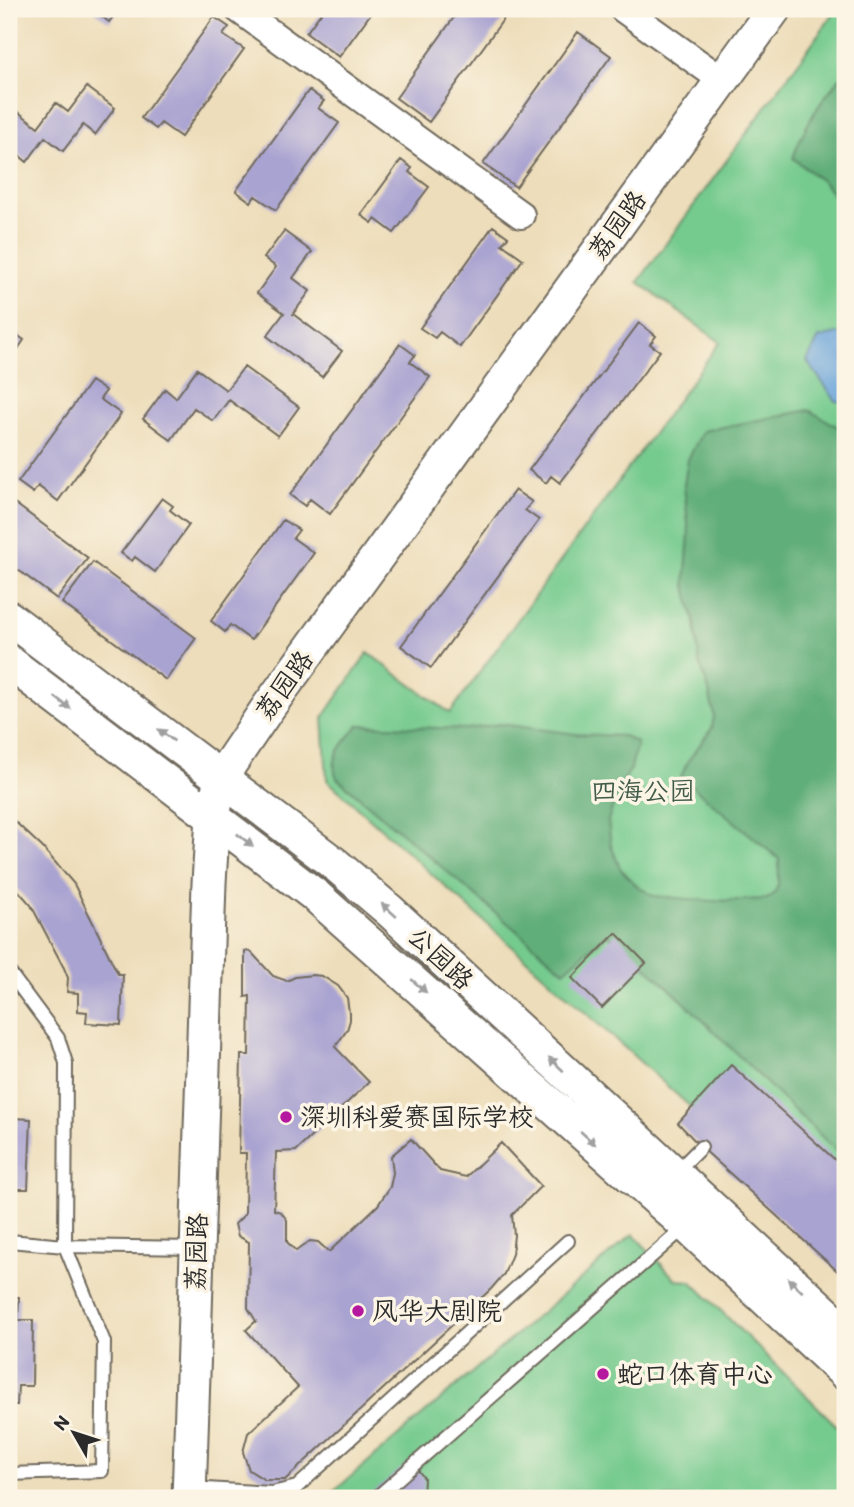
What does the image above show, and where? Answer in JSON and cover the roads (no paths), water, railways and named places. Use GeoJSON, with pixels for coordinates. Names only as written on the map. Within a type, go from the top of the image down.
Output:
{"type":"FeatureCollection","features":[{"type":"Feature","properties":{"kind":"street"},"geometry":{"type":"LineString","coordinates":[[238,9],[521,215]]}},
{"type":"Feature","properties":{"kind":"street"},"geometry":{"type":"LineString","coordinates":[[622,9],[722,80]]}},
{"type":"Feature","properties":{"kind":"street","name":"荔园路"},"geometry":{"type":"LineString","coordinates":[[190,1493],[209,883],[213,816],[221,776],[774,9]]}},
{"type":"Feature","properties":{"kind":"street","name":"公园路"},"geometry":{"type":"LineString","coordinates":[[9,618],[337,864],[390,911],[675,1174],[698,1216],[845,1373]]}},
{"type":"Feature","properties":{"kind":"street","name":"公园路"},"geometry":{"type":"LineString","coordinates":[[9,662],[213,816],[364,937],[698,1216],[845,1331]]}},
{"type":"Feature","properties":{"kind":"lane"},"geometry":{"type":"LineString","coordinates":[[9,972],[58,1038],[66,1063],[65,1246],[104,1342],[102,1471],[9,1474]]}},
{"type":"Feature","properties":{"kind":"lane"},"geometry":{"type":"LineString","coordinates":[[675,1174],[701,1147]]}},
{"type":"Feature","properties":{"kind":"lane"},"geometry":{"type":"LineString","coordinates":[[376,1498],[698,1216]]}},
{"type":"Feature","properties":{"kind":"lane"},"geometry":{"type":"LineString","coordinates":[[9,1241],[65,1246],[196,1248]]}},
{"type":"Feature","properties":{"kind":"lane"},"geometry":{"type":"LineString","coordinates":[[190,1493],[256,1495],[283,1492],[297,1487],[568,1241]]}},
{"type":"Feature","properties":{"kind":"water"},"geometry":{"type":"Polygon","coordinates":[[[845,332],[845,402],[836,401],[807,361],[819,338],[845,332]]]}},
{"type":"Feature","properties":{"kind":"place","name":"深圳科爱赛国际学校"},"geometry":{"type":"Point","coordinates":[286,1117]}},
{"type":"Feature","properties":{"kind":"place","name":"风华大剧院"},"geometry":{"type":"Point","coordinates":[358,1311]}},
{"type":"Feature","properties":{"kind":"place","name":"蛇口体育中心"},"geometry":{"type":"Point","coordinates":[603,1374]}},
{"type":"Feature","properties":{"kind":"park label","name":"四海公园"},"geometry":{"type":"Point","coordinates":[643,791]}}]}
